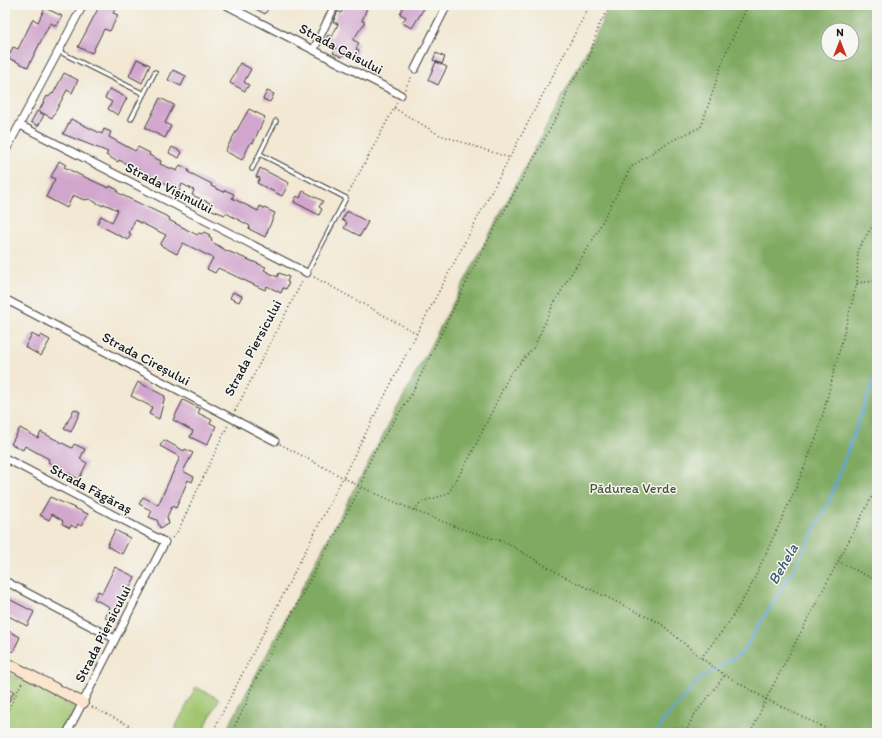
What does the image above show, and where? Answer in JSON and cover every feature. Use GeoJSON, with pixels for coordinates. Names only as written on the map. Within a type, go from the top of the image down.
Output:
{"type":"FeatureCollection","features":[{"type":"Feature","properties":{"kind":"street"},"geometry":{"type":"LineString","coordinates":[[5,152],[60,52],[83,5]]}},
{"type":"Feature","properties":{"kind":"street","name":"Strada Caisului"},"geometry":{"type":"LineString","coordinates":[[226,5],[314,49],[401,96]]}},
{"type":"Feature","properties":{"kind":"street"},"geometry":{"type":"LineString","coordinates":[[314,49],[335,5]]}},
{"type":"Feature","properties":{"kind":"street"},"geometry":{"type":"LineString","coordinates":[[415,69],[447,5]]}},
{"type":"Feature","properties":{"kind":"street","name":"Strada Vișinului"},"geometry":{"type":"LineString","coordinates":[[20,125],[307,273]]}},
{"type":"Feature","properties":{"kind":"street","name":"Strada Cireșului"},"geometry":{"type":"LineString","coordinates":[[5,298],[275,441]]}},
{"type":"Feature","properties":{"kind":"street","name":"Strada Făgăraș"},"geometry":{"type":"LineString","coordinates":[[5,458],[165,542]]}},
{"type":"Feature","properties":{"kind":"street","name":"Strada Piersicului"},"geometry":{"type":"LineString","coordinates":[[67,733],[165,542]]}},
{"type":"Feature","properties":{"kind":"street"},"geometry":{"type":"LineString","coordinates":[[5,581],[115,639]]}},
{"type":"Feature","properties":{"kind":"street"},"geometry":{"type":"LineString","coordinates":[[5,662],[83,703]]}},
{"type":"Feature","properties":{"kind":"lane"},"geometry":{"type":"LineString","coordinates":[[60,52],[144,94]]}},
{"type":"Feature","properties":{"kind":"lane"},"geometry":{"type":"LineString","coordinates":[[131,119],[156,72]]}},
{"type":"Feature","properties":{"kind":"lane"},"geometry":{"type":"LineString","coordinates":[[252,169],[276,121]]}},
{"type":"Feature","properties":{"kind":"lane"},"geometry":{"type":"LineString","coordinates":[[260,154],[346,198],[307,273]]}},
{"type":"Feature","properties":{"kind":"path"},"geometry":{"type":"LineString","coordinates":[[212,733],[417,333],[590,5]]}},
{"type":"Feature","properties":{"kind":"path"},"geometry":{"type":"LineString","coordinates":[[231,733],[247,702],[251,688],[361,487],[366,469],[375,450],[411,395],[484,247],[562,106],[568,88],[579,72],[587,64],[599,25],[612,5]]}},
{"type":"Feature","properties":{"kind":"path"},"geometry":{"type":"LineString","coordinates":[[413,510],[421,502],[448,494],[471,455],[510,374],[534,347],[553,305],[591,243],[631,167],[665,144],[701,127],[726,52],[748,5]]}},
{"type":"Feature","properties":{"kind":"path"},"geometry":{"type":"LineString","coordinates":[[346,198],[415,69]]}},
{"type":"Feature","properties":{"kind":"path"},"geometry":{"type":"LineString","coordinates":[[394,108],[440,134],[510,158]]}},
{"type":"Feature","properties":{"kind":"path"},"geometry":{"type":"LineString","coordinates":[[701,658],[726,625],[750,588],[796,488],[818,433],[857,283],[858,249],[877,218]]}},
{"type":"Feature","properties":{"kind":"path"},"geometry":{"type":"LineString","coordinates":[[307,273],[417,333]]}},
{"type":"Feature","properties":{"kind":"path","name":"Strada Piersicului"},"geometry":{"type":"LineString","coordinates":[[165,542],[178,531],[231,418],[307,273]]}},
{"type":"Feature","properties":{"kind":"path"},"geometry":{"type":"LineString","coordinates":[[857,283],[877,281]]}},
{"type":"Feature","properties":{"kind":"path"},"geometry":{"type":"LineString","coordinates":[[275,441],[361,487],[413,510],[505,542],[560,575],[660,623],[701,658],[725,675],[766,699],[835,733]]}},
{"type":"Feature","properties":{"kind":"path"},"geometry":{"type":"LineString","coordinates":[[751,733],[766,699],[877,487]]}},
{"type":"Feature","properties":{"kind":"path"},"geometry":{"type":"LineString","coordinates":[[838,561],[877,581]]}},
{"type":"Feature","properties":{"kind":"path"},"geometry":{"type":"LineString","coordinates":[[686,733],[692,718],[725,675]]}},
{"type":"Feature","properties":{"kind":"path"},"geometry":{"type":"LineString","coordinates":[[5,716],[24,679]]}},
{"type":"Feature","properties":{"kind":"path"},"geometry":{"type":"LineString","coordinates":[[83,703],[144,733]]}},
{"type":"Feature","properties":{"kind":"green space","name":"Pădurea Verde"},"geometry":{"type":"Polygon","coordinates":[[[611,5],[877,5],[877,733],[225,733],[611,5]]]}},
{"type":"Feature","properties":{"kind":"green space"},"geometry":{"type":"Polygon","coordinates":[[[5,671],[76,708],[62,733],[5,733],[5,671]]]}},
{"type":"Feature","properties":{"kind":"green space"},"geometry":{"type":"Polygon","coordinates":[[[196,687],[219,699],[202,733],[186,733],[175,728],[196,687]]]}},
{"type":"Feature","properties":{"kind":"building"},"geometry":{"type":"Polygon","coordinates":[[[100,5],[117,5],[113,13],[118,15],[110,31],[104,29],[92,53],[78,47],[100,5]]]}},
{"type":"Feature","properties":{"kind":"building"},"geometry":{"type":"Polygon","coordinates":[[[248,5],[270,5],[265,14],[248,5]]]}},
{"type":"Feature","properties":{"kind":"building"},"geometry":{"type":"Polygon","coordinates":[[[345,5],[368,5],[362,21],[365,22],[353,40],[359,43],[356,49],[359,50],[356,58],[345,52],[342,57],[333,53],[336,48],[325,42],[328,35],[332,37],[338,24],[333,22],[338,11],[341,13],[345,5]]]}},
{"type":"Feature","properties":{"kind":"building"},"geometry":{"type":"Polygon","coordinates":[[[404,5],[426,5],[412,28],[402,23],[406,17],[400,14],[404,5]]]}},
{"type":"Feature","properties":{"kind":"building"},"geometry":{"type":"Polygon","coordinates":[[[45,8],[62,16],[57,26],[50,23],[28,67],[8,58],[13,47],[18,49],[33,19],[38,22],[45,8]]]}},
{"type":"Feature","properties":{"kind":"building"},"geometry":{"type":"Polygon","coordinates":[[[436,53],[445,57],[442,64],[433,60],[436,53]]]}},
{"type":"Feature","properties":{"kind":"building"},"geometry":{"type":"Polygon","coordinates":[[[137,59],[150,65],[142,83],[129,76],[137,59]]]}},
{"type":"Feature","properties":{"kind":"building"},"geometry":{"type":"Polygon","coordinates":[[[436,62],[447,67],[438,85],[428,80],[436,62]]]}},
{"type":"Feature","properties":{"kind":"building"},"geometry":{"type":"Polygon","coordinates":[[[240,63],[251,69],[244,82],[249,85],[245,91],[230,83],[240,63]]]}},
{"type":"Feature","properties":{"kind":"building"},"geometry":{"type":"Polygon","coordinates":[[[173,70],[186,76],[181,86],[168,80],[173,70]]]}},
{"type":"Feature","properties":{"kind":"building"},"geometry":{"type":"Polygon","coordinates":[[[64,73],[78,80],[72,93],[67,90],[52,118],[39,111],[47,96],[49,97],[52,93],[53,94],[64,73]]]}},
{"type":"Feature","properties":{"kind":"building"},"geometry":{"type":"Polygon","coordinates":[[[110,89],[127,98],[118,115],[108,109],[112,102],[105,98],[110,89]]]}},
{"type":"Feature","properties":{"kind":"building"},"geometry":{"type":"Polygon","coordinates":[[[267,91],[274,94],[270,102],[263,99],[267,91]]]}},
{"type":"Feature","properties":{"kind":"building"},"geometry":{"type":"Polygon","coordinates":[[[160,98],[174,105],[165,123],[171,126],[165,138],[145,128],[160,98]]]}},
{"type":"Feature","properties":{"kind":"building"},"geometry":{"type":"Polygon","coordinates":[[[249,109],[265,117],[253,143],[251,142],[242,160],[225,151],[249,109]]]}},
{"type":"Feature","properties":{"kind":"building"},"geometry":{"type":"Polygon","coordinates":[[[37,111],[44,115],[38,126],[31,122],[37,111]]]}},
{"type":"Feature","properties":{"kind":"building"},"geometry":{"type":"Polygon","coordinates":[[[71,119],[102,134],[104,129],[111,132],[109,137],[135,151],[138,147],[150,153],[149,155],[161,161],[160,164],[177,171],[180,165],[189,170],[188,172],[212,184],[211,186],[224,192],[225,190],[234,194],[232,198],[258,211],[260,206],[275,213],[265,237],[249,229],[250,226],[226,213],[225,215],[207,208],[210,203],[192,195],[194,190],[182,184],[179,192],[168,187],[169,185],[119,160],[118,162],[106,155],[108,152],[63,134],[71,119]]]}},
{"type":"Feature","properties":{"kind":"building"},"geometry":{"type":"Polygon","coordinates":[[[172,147],[182,152],[179,158],[169,153],[172,147]]]}},
{"type":"Feature","properties":{"kind":"building"},"geometry":{"type":"Polygon","coordinates":[[[59,161],[66,165],[64,167],[109,188],[110,186],[118,190],[117,192],[122,195],[170,218],[169,220],[197,235],[204,232],[210,235],[208,237],[212,239],[211,241],[225,250],[266,267],[264,270],[277,277],[279,273],[289,277],[287,282],[289,283],[286,289],[283,288],[281,293],[267,286],[265,290],[218,268],[215,273],[207,269],[213,258],[183,243],[177,254],[160,245],[166,235],[135,220],[129,233],[131,234],[128,240],[97,224],[101,216],[112,222],[118,210],[104,204],[103,206],[89,199],[84,200],[73,195],[67,208],[46,197],[55,179],[51,177],[59,161]]]}},
{"type":"Feature","properties":{"kind":"building"},"geometry":{"type":"Polygon","coordinates":[[[260,168],[289,183],[282,196],[257,183],[260,178],[256,177],[260,168]]]}},
{"type":"Feature","properties":{"kind":"building"},"geometry":{"type":"Polygon","coordinates":[[[303,191],[323,201],[319,207],[322,209],[319,215],[294,202],[297,196],[300,198],[303,191]]]}},
{"type":"Feature","properties":{"kind":"building"},"geometry":{"type":"Polygon","coordinates":[[[347,211],[368,222],[360,236],[344,228],[347,223],[342,220],[347,211]]]}},
{"type":"Feature","properties":{"kind":"building"},"geometry":{"type":"Polygon","coordinates":[[[233,292],[242,296],[239,302],[230,298],[233,292]]]}},
{"type":"Feature","properties":{"kind":"building"},"geometry":{"type":"Polygon","coordinates":[[[32,334],[39,338],[41,335],[50,340],[41,356],[25,347],[32,334]]]}},
{"type":"Feature","properties":{"kind":"building"},"geometry":{"type":"Polygon","coordinates":[[[138,382],[165,396],[159,419],[149,414],[152,407],[131,396],[138,382]]]}},
{"type":"Feature","properties":{"kind":"building"},"geometry":{"type":"Polygon","coordinates":[[[183,400],[200,409],[198,413],[212,420],[210,423],[216,426],[207,445],[190,437],[193,431],[173,420],[183,400]]]}},
{"type":"Feature","properties":{"kind":"building"},"geometry":{"type":"Polygon","coordinates":[[[74,409],[80,412],[71,432],[64,429],[74,409]]]}},
{"type":"Feature","properties":{"kind":"building"},"geometry":{"type":"Polygon","coordinates":[[[20,428],[38,438],[41,432],[72,448],[74,444],[85,449],[80,459],[87,463],[79,479],[48,462],[49,459],[25,446],[23,450],[11,444],[20,428]]]}},
{"type":"Feature","properties":{"kind":"building"},"geometry":{"type":"Polygon","coordinates":[[[164,440],[184,451],[185,449],[193,453],[183,471],[194,477],[192,482],[188,480],[176,508],[172,506],[167,517],[169,524],[160,528],[157,520],[149,517],[152,511],[139,504],[143,497],[158,505],[180,457],[160,446],[164,440]]]}},
{"type":"Feature","properties":{"kind":"building"},"geometry":{"type":"Polygon","coordinates":[[[50,497],[88,514],[81,526],[78,524],[76,528],[71,525],[70,528],[62,524],[63,521],[52,514],[49,520],[40,515],[50,497]]]}},
{"type":"Feature","properties":{"kind":"building"},"geometry":{"type":"Polygon","coordinates":[[[115,530],[130,538],[122,554],[107,546],[115,530]]]}},
{"type":"Feature","properties":{"kind":"building"},"geometry":{"type":"Polygon","coordinates":[[[115,567],[135,577],[112,621],[105,618],[110,607],[94,599],[98,591],[102,593],[115,567]]]}},
{"type":"Feature","properties":{"kind":"building"},"geometry":{"type":"Polygon","coordinates":[[[5,597],[34,612],[27,626],[5,614],[5,597]]]}},
{"type":"Feature","properties":{"kind":"building"},"geometry":{"type":"Polygon","coordinates":[[[5,629],[20,637],[13,652],[5,648],[5,629]]]}},
{"type":"Feature","properties":{"kind":"building"},"geometry":{"type":"Polygon","coordinates":[[[5,686],[14,691],[5,709],[5,686]]]}},
{"type":"Feature","properties":{"kind":"waterway","name":"Behela"},"geometry":{"type":"LineString","coordinates":[[658,733],[662,722],[703,676],[741,654],[795,567],[830,499],[877,371]]}}]}
